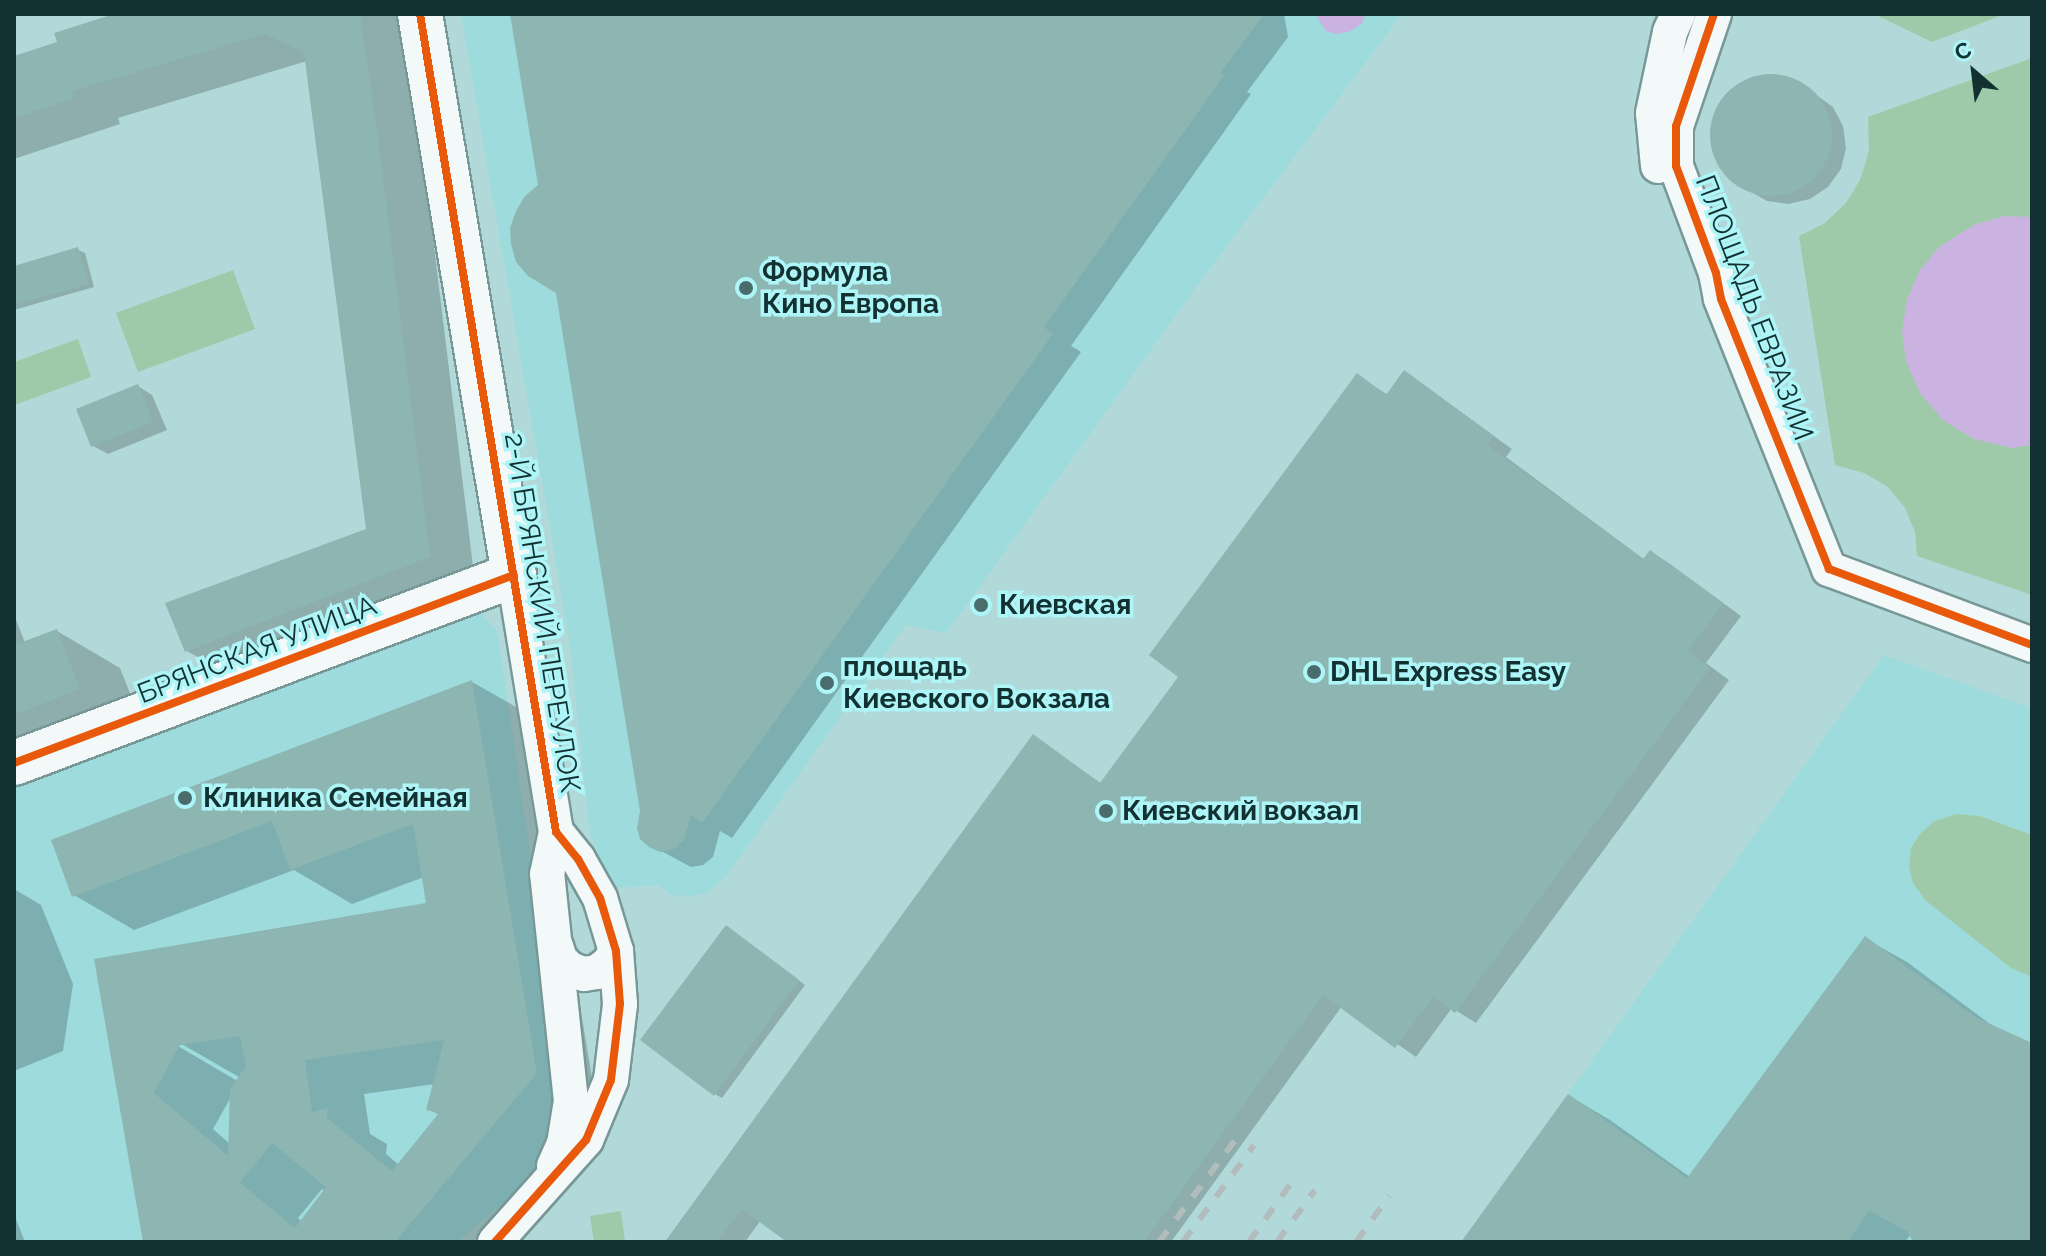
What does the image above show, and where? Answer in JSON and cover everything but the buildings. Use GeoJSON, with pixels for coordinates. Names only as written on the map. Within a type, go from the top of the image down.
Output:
{"type":"FeatureCollection","features":[{"type":"Feature","properties":{"kind":"street","name":"2-Й БРЯНСКИЙ ПЕРЕУЛОК"},"geometry":{"type":"LineString","coordinates":[[420,14],[556,832],[547,874],[571,1101],[564,1144],[544,1186]]}},
{"type":"Feature","properties":{"kind":"street"},"geometry":{"type":"LineString","coordinates":[[1678,14],[1670,32],[1653,113],[1653,140],[1658,166],[1678,217],[1705,279],[1721,299]]}},
{"type":"Feature","properties":{"kind":"street","name":"ПЛОЩАДЬ ЕВРАЗИИ"},"geometry":{"type":"LineString","coordinates":[[1714,14],[1683,99],[1675,149],[1676,166],[1716,273],[1721,299],[1829,569],[2032,645]]}},
{"type":"Feature","properties":{"kind":"street","name":"БРЯНСКАЯ УЛИЦА"},"geometry":{"type":"LineString","coordinates":[[14,763],[514,575]]}},
{"type":"Feature","properties":{"kind":"street","name":"2-Й БРЯНСКИЙ ПЕРЕУЛОК"},"geometry":{"type":"LineString","coordinates":[[544,1186],[586,1140],[608,1092],[616,1060],[620,1004],[616,951],[600,898],[578,859],[556,832]]}},
{"type":"Feature","properties":{"kind":"street"},"geometry":{"type":"LineString","coordinates":[[556,946],[560,959],[570,969],[584,974],[597,972],[616,951]]}},
{"type":"Feature","properties":{"kind":"street"},"geometry":{"type":"LineString","coordinates":[[495,1242],[544,1186]]}},
{"type":"Feature","properties":{"kind":"shaded area","name":"площадь Киевского Вокзала"},"geometry":{"type":"Polygon","coordinates":[[[461,14],[1402,14],[1202,279],[946,633],[906,625],[727,875],[706,893],[687,897],[670,894],[659,885],[612,888],[590,834],[569,637],[461,14]]]}},
{"type":"Feature","properties":{"kind":"shaded area"},"geometry":{"type":"Polygon","coordinates":[[[1315,14],[1365,14],[1363,22],[1351,31],[1337,34],[1326,31],[1315,14]]]}},
{"type":"Feature","properties":{"kind":"shaded area"},"geometry":{"type":"Polygon","coordinates":[[[2005,216],[2032,217],[2032,445],[2011,448],[1974,439],[1944,421],[1920,393],[1906,361],[1902,333],[1907,299],[1920,270],[1939,247],[1976,224],[2005,216]]]}},
{"type":"Feature","properties":{"kind":"shaded area"},"geometry":{"type":"Polygon","coordinates":[[[479,611],[497,631],[544,948],[561,1104],[549,1153],[516,1192],[457,1242],[14,1242],[14,774],[479,611]]]}},
{"type":"Feature","properties":{"kind":"shaded area"},"geometry":{"type":"Polygon","coordinates":[[[1884,655],[2032,708],[2032,1242],[1595,1242],[1656,1157],[1568,1094],[1884,655]]]}},
{"type":"Feature","properties":{"kind":"green space"},"geometry":{"type":"Polygon","coordinates":[[[1874,14],[2005,14],[1932,42],[1874,14]]]}},
{"type":"Feature","properties":{"kind":"green space"},"geometry":{"type":"Polygon","coordinates":[[[2032,58],[2032,595],[1917,556],[1915,532],[1905,508],[1888,487],[1864,473],[1835,465],[1799,236],[1825,223],[1846,203],[1860,180],[1869,151],[1868,117],[2032,58]]]}},
{"type":"Feature","properties":{"kind":"green space"},"geometry":{"type":"Polygon","coordinates":[[[233,270],[255,329],[138,372],[116,313],[233,270]]]}},
{"type":"Feature","properties":{"kind":"green space"},"geometry":{"type":"Polygon","coordinates":[[[78,339],[91,377],[15,405],[14,362],[78,339]]]}},
{"type":"Feature","properties":{"kind":"green space"},"geometry":{"type":"Polygon","coordinates":[[[1956,814],[1980,816],[2032,835],[2032,977],[2011,968],[1925,900],[1913,883],[1909,867],[1911,848],[1933,822],[1956,814]]]}},
{"type":"Feature","properties":{"kind":"green space"},"geometry":{"type":"Polygon","coordinates":[[[621,1211],[625,1242],[594,1242],[590,1216],[621,1211]]]}},
{"type":"Feature","properties":{"kind":"railway"},"geometry":{"type":"LineString","coordinates":[[1159,1242],[1239,1135]]}},
{"type":"Feature","properties":{"kind":"railway"},"geometry":{"type":"LineString","coordinates":[[1183,1242],[1254,1145]]}},
{"type":"Feature","properties":{"kind":"railway"},"geometry":{"type":"LineString","coordinates":[[1249,1242],[1296,1176]]}},
{"type":"Feature","properties":{"kind":"railway"},"geometry":{"type":"LineString","coordinates":[[1277,1242],[1315,1190]]}},
{"type":"Feature","properties":{"kind":"railway"},"geometry":{"type":"LineString","coordinates":[[1356,1242],[1389,1196]]}},
{"type":"Feature","properties":{"kind":"cycle path"},"geometry":{"type":"LineString","coordinates":[[420,14],[556,832],[578,859],[600,898],[616,951],[620,1004],[611,1080],[586,1140],[495,1242]]}},
{"type":"Feature","properties":{"kind":"cycle path"},"geometry":{"type":"LineString","coordinates":[[1714,14],[1676,126],[1676,166],[1716,273],[1721,299],[1829,569],[2032,645]]}},
{"type":"Feature","properties":{"kind":"cycle path"},"geometry":{"type":"LineString","coordinates":[[14,763],[514,575]]}},
{"type":"Feature","properties":{"kind":"place","name":"Формула Кино Европа"},"geometry":{"type":"Point","coordinates":[746,288]}},
{"type":"Feature","properties":{"kind":"place","name":"Киевская"},"geometry":{"type":"Point","coordinates":[981,605]}},
{"type":"Feature","properties":{"kind":"place","name":"DHL Express Easy"},"geometry":{"type":"Point","coordinates":[1314,672]}},
{"type":"Feature","properties":{"kind":"place","name":"площадь Киевского Вокзала"},"geometry":{"type":"Point","coordinates":[827,683]}},
{"type":"Feature","properties":{"kind":"place","name":"Клиника Семейная"},"geometry":{"type":"Point","coordinates":[185,798]}},
{"type":"Feature","properties":{"kind":"place","name":"Киевский вокзал"},"geometry":{"type":"Point","coordinates":[1106,811]}}]}
